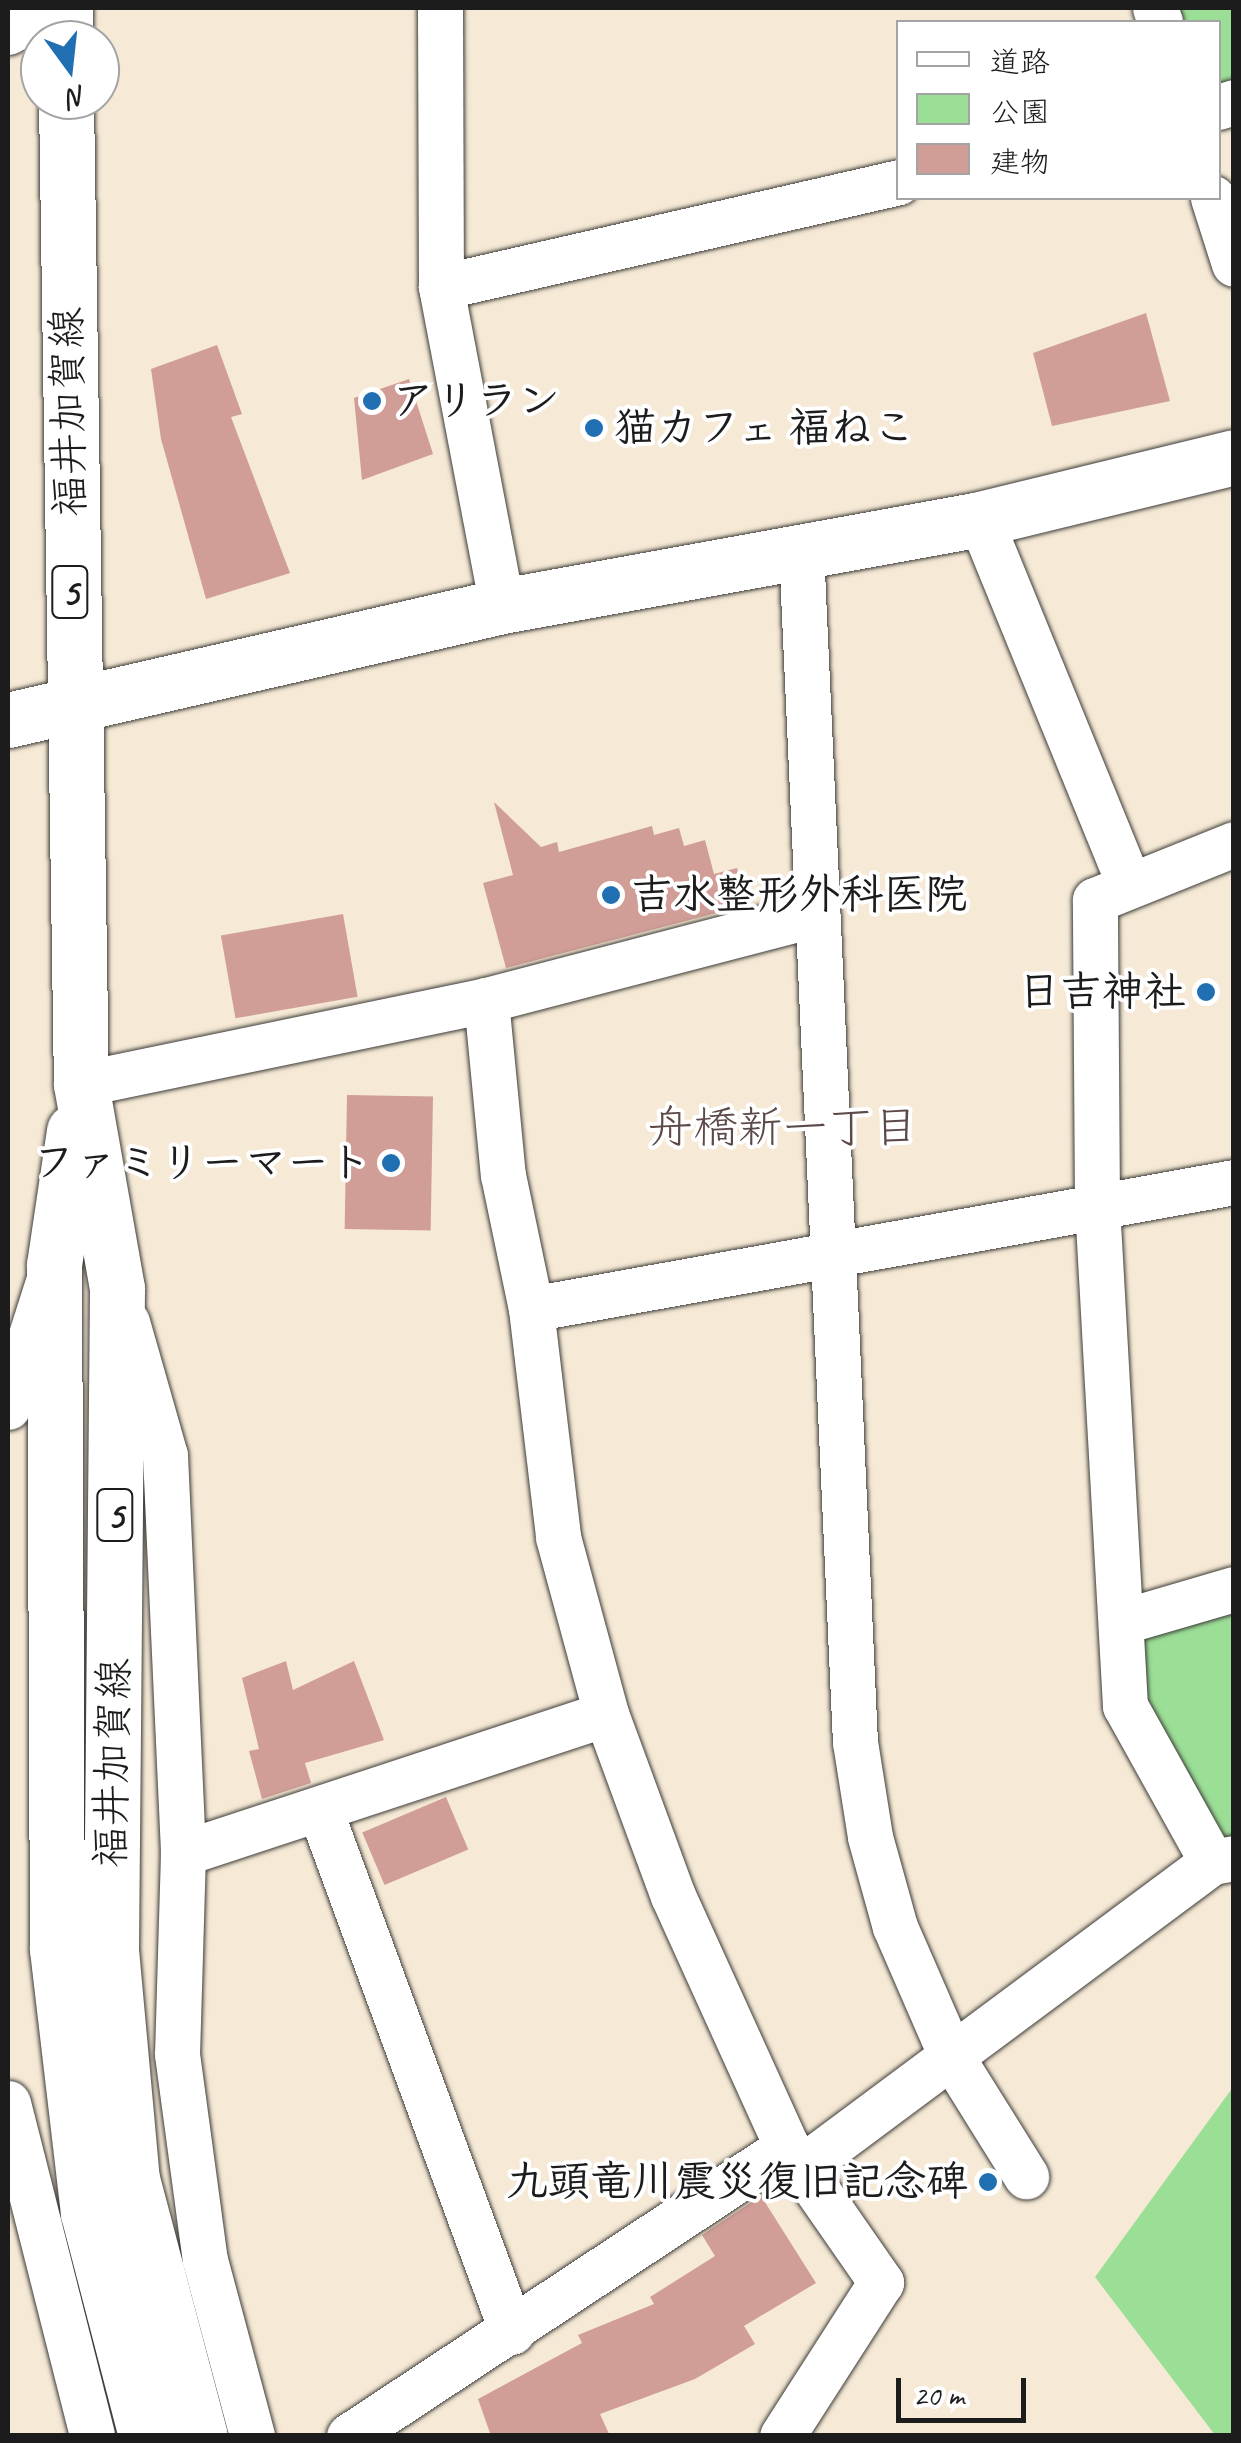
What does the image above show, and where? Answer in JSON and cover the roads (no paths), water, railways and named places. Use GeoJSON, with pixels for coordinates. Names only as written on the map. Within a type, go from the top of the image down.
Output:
{"type":"FeatureCollection","features":[{"type":"Feature","properties":{"kind":"main road","name":"福井加賀線"},"geometry":{"type":"LineString","coordinates":[[66,120],[71,702],[81,1084],[117,1288],[111,1950],[132,2179],[200,2436]]}},
{"type":"Feature","properties":{"kind":"main road"},"geometry":{"type":"LineString","coordinates":[[8,720],[71,702],[502,606],[980,519],[1234,457]]}},
{"type":"Feature","properties":{"kind":"main road","name":"福井加賀線"},"geometry":{"type":"LineString","coordinates":[[81,1084],[54,1265],[57,1949],[88,2213],[146,2436]]}},
{"type":"Feature","properties":{"kind":"street"},"geometry":{"type":"LineString","coordinates":[[8,32],[50,8]]}},
{"type":"Feature","properties":{"kind":"street"},"geometry":{"type":"LineString","coordinates":[[440,8],[442,287],[502,606]]}},
{"type":"Feature","properties":{"kind":"street"},"geometry":{"type":"LineString","coordinates":[[442,287],[896,182]]}},
{"type":"Feature","properties":{"kind":"street"},"geometry":{"type":"LineString","coordinates":[[1214,200],[1234,264]]}},
{"type":"Feature","properties":{"kind":"street"},"geometry":{"type":"LineString","coordinates":[[980,519],[1129,885]]}},
{"type":"Feature","properties":{"kind":"street"},"geometry":{"type":"LineString","coordinates":[[801,549],[858,1761],[895,1927],[952,2056],[1026,2176]]}},
{"type":"Feature","properties":{"kind":"street"},"geometry":{"type":"LineString","coordinates":[[350,2436],[952,2056],[1222,1860],[1125,1706],[1097,1205],[1096,900],[1234,844]]}},
{"type":"Feature","properties":{"kind":"street"},"geometry":{"type":"LineString","coordinates":[[81,1084],[486,1000],[818,914]]}},
{"type":"Feature","properties":{"kind":"street"},"geometry":{"type":"LineString","coordinates":[[486,1000],[503,1176],[532,1309],[558,1537],[606,1714],[672,1896],[794,2157],[880,2282],[782,2436]]}},
{"type":"Feature","properties":{"kind":"street"},"geometry":{"type":"LineString","coordinates":[[532,1309],[1234,1182]]}},
{"type":"Feature","properties":{"kind":"street"},"geometry":{"type":"LineString","coordinates":[[8,1407],[54,1265]]}},
{"type":"Feature","properties":{"kind":"street"},"geometry":{"type":"LineString","coordinates":[[117,1288],[166,1455],[183,1854],[177,2054],[204,2260],[252,2436]]}},
{"type":"Feature","properties":{"kind":"street"},"geometry":{"type":"LineString","coordinates":[[1121,1622],[1234,1589]]}},
{"type":"Feature","properties":{"kind":"street"},"geometry":{"type":"LineString","coordinates":[[183,1854],[606,1714]]}},
{"type":"Feature","properties":{"kind":"street"},"geometry":{"type":"LineString","coordinates":[[320,1810],[512,2332]]}},
{"type":"Feature","properties":{"kind":"street"},"geometry":{"type":"LineString","coordinates":[[8,2103],[26,2254],[92,2436]]}},
{"type":"Feature","properties":{"kind":"place","name":"アリラン"},"geometry":{"type":"Point","coordinates":[372,401]}},
{"type":"Feature","properties":{"kind":"place","name":"猫カフェ 福ねこ"},"geometry":{"type":"Point","coordinates":[594,428]}},
{"type":"Feature","properties":{"kind":"place","name":"吉水整形外科医院"},"geometry":{"type":"Point","coordinates":[611,895]}},
{"type":"Feature","properties":{"kind":"place","name":"日吉神社"},"geometry":{"type":"Point","coordinates":[1206,992]}},
{"type":"Feature","properties":{"kind":"place","name":"ファミリーマート"},"geometry":{"type":"Point","coordinates":[391,1163]}},
{"type":"Feature","properties":{"kind":"place","name":"九頭竜川震災復旧記念碑"},"geometry":{"type":"Point","coordinates":[988,2182]}},
{"type":"Feature","properties":{"kind":"district","name":"舟橋新一丁目"},"geometry":{"type":"Point","coordinates":[783,1128]}}]}
